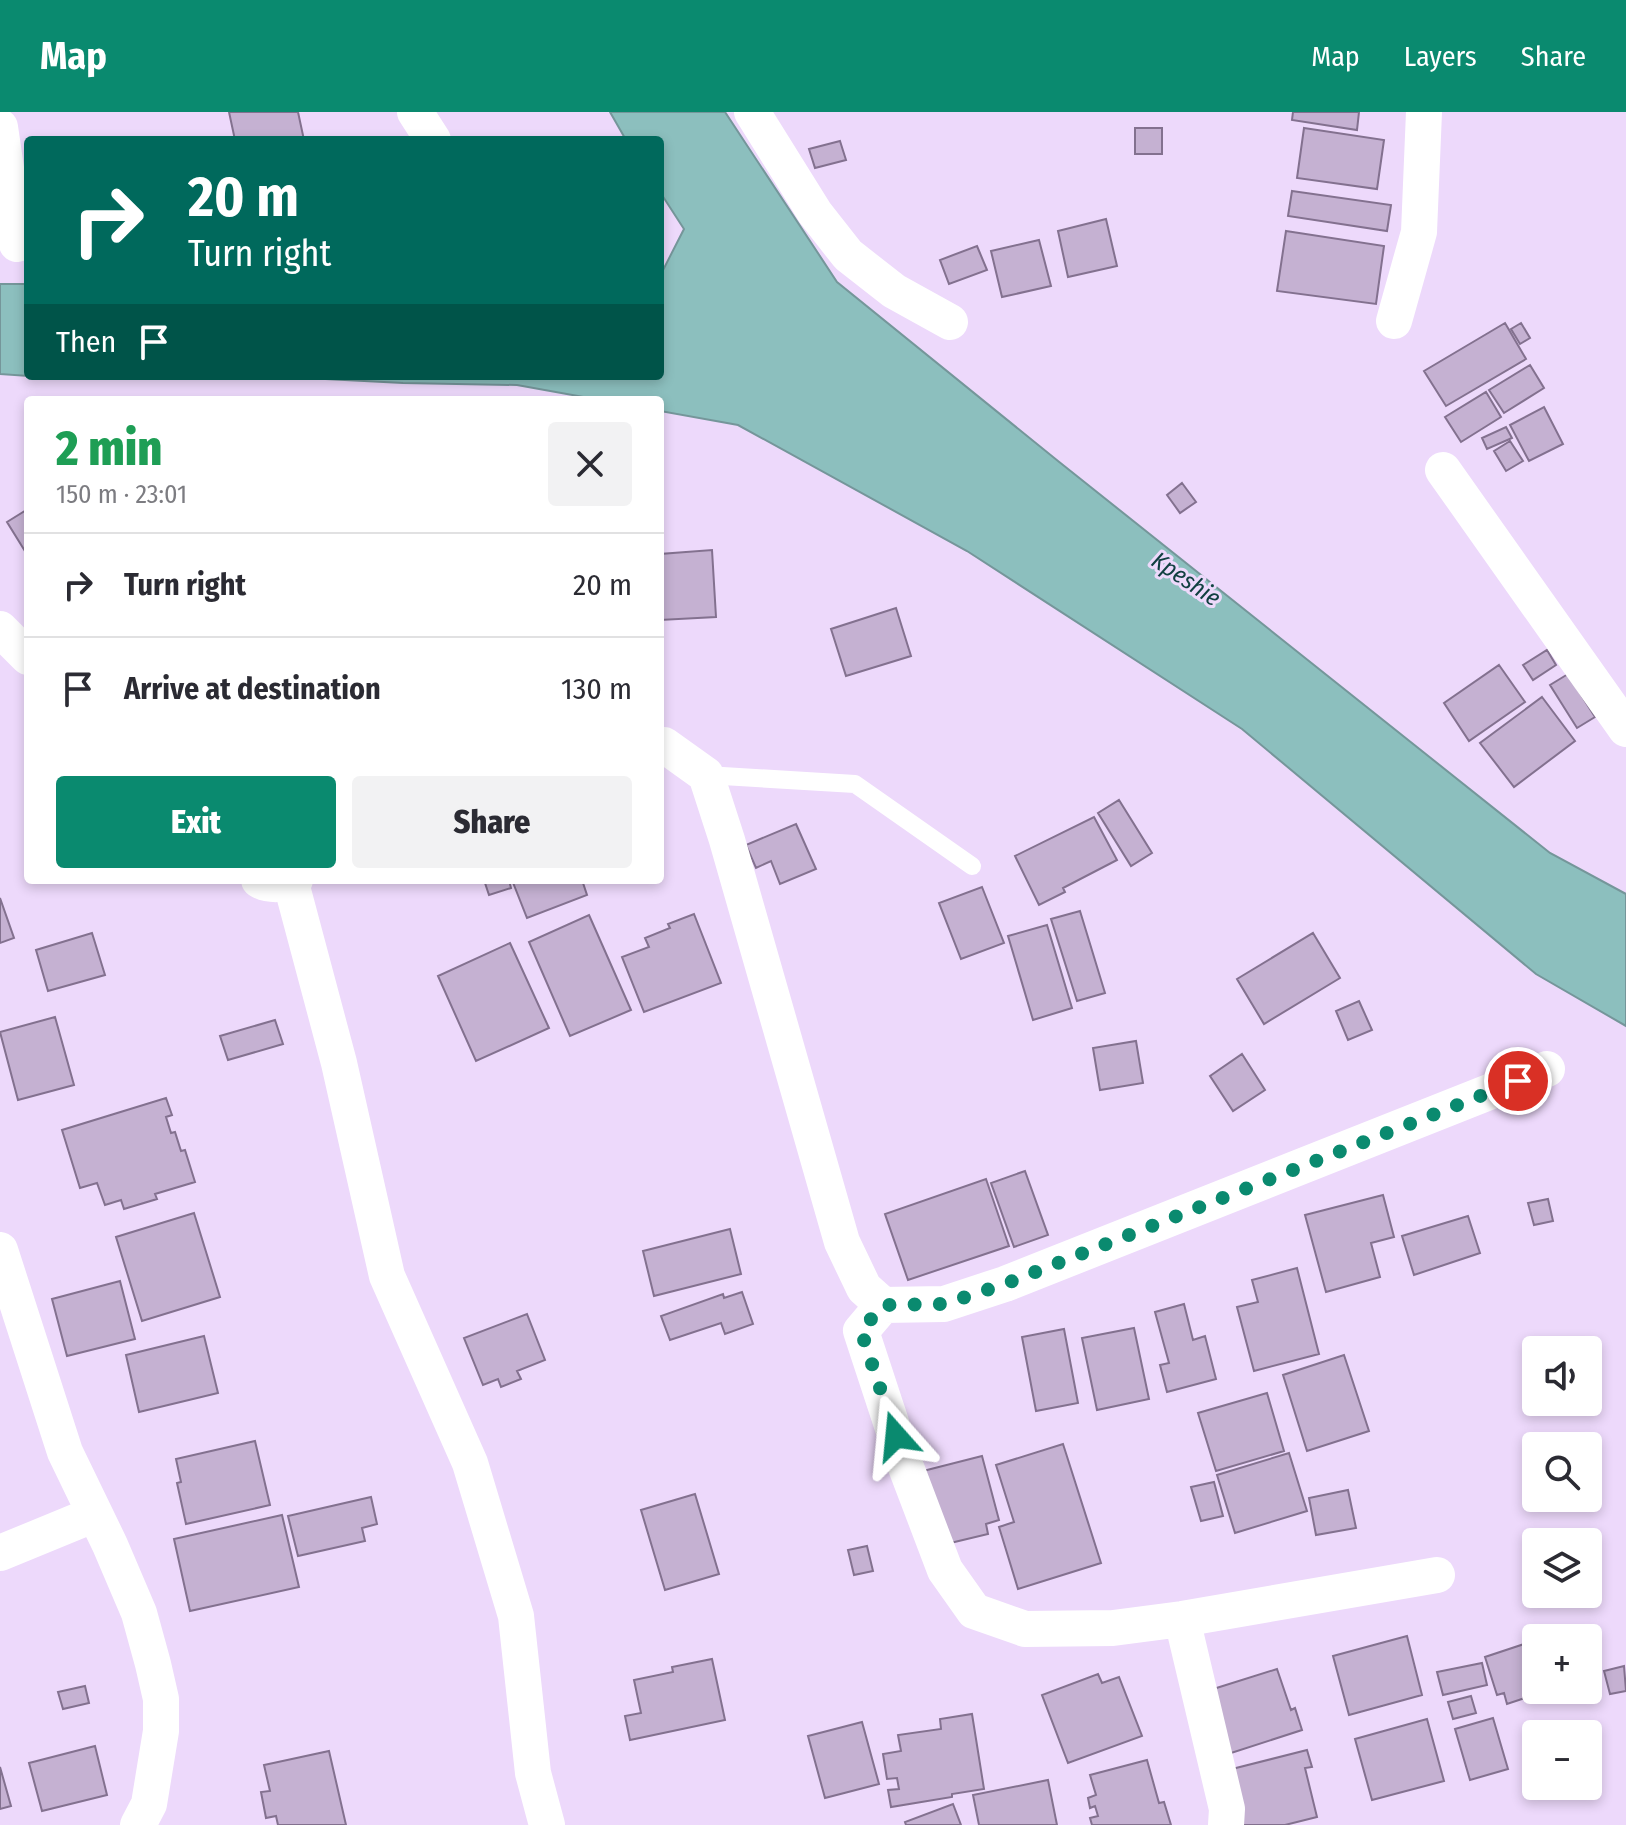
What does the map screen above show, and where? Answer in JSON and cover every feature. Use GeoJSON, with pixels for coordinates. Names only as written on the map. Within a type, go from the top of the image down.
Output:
{"type":"FeatureCollection","features":[{"type":"Feature","properties":{"kind":"street"},"geometry":{"type":"LineString","coordinates":[[415,112],[430,136]]}},
{"type":"Feature","properties":{"kind":"street"},"geometry":{"type":"LineString","coordinates":[[752,112],[815,213],[848,255],[894,291],[950,322]]}},
{"type":"Feature","properties":{"kind":"street"},"geometry":{"type":"LineString","coordinates":[[1394,321],[1419,232],[1424,112]]}},
{"type":"Feature","properties":{"kind":"street"},"geometry":{"type":"LineString","coordinates":[[0,127],[17,244]]}},
{"type":"Feature","properties":{"kind":"street"},"geometry":{"type":"LineString","coordinates":[[1443,470],[1626,729]]}},
{"type":"Feature","properties":{"kind":"street"},"geometry":{"type":"LineString","coordinates":[[0,629],[24,653]]}},
{"type":"Feature","properties":{"kind":"street"},"geometry":{"type":"LineString","coordinates":[[664,745],[706,775],[842,1242],[864,1288],[883,1305],[944,1304],[1005,1284],[1547,1069]]}},
{"type":"Feature","properties":{"kind":"street"},"geometry":{"type":"LineString","coordinates":[[283,884],[339,1063],[387,1276],[470,1463],[516,1616],[533,1773],[547,1825]]}},
{"type":"Feature","properties":{"kind":"street"},"geometry":{"type":"LineString","coordinates":[[0,1250],[65,1452],[139,1613],[161,1699],[161,1731],[149,1804],[138,1825]]}},
{"type":"Feature","properties":{"kind":"street"},"geometry":{"type":"LineString","coordinates":[[883,1305],[861,1331],[904,1462],[945,1570],[974,1611],[1025,1629],[1113,1628],[1437,1575]]}},
{"type":"Feature","properties":{"kind":"street"},"geometry":{"type":"LineString","coordinates":[[0,1553],[95,1514]]}},
{"type":"Feature","properties":{"kind":"street"},"geometry":{"type":"LineString","coordinates":[[1182,1619],[1227,1809],[1226,1825]]}},
{"type":"Feature","properties":{"kind":"lane"},"geometry":{"type":"LineString","coordinates":[[706,775],[855,784],[972,866]]}},
{"type":"Feature","properties":{"kind":"water","name":"Kpeshie"},"geometry":{"type":"Polygon","coordinates":[[[610,112],[725,112],[837,282],[1550,853],[1626,894],[1626,1026],[1536,974],[1242,729],[967,551],[738,425],[664,412],[664,396],[578,396],[517,385],[345,380],[664,380],[664,268],[684,229],[664,198],[664,136],[624,136],[610,112]]]}},
{"type":"Feature","properties":{"kind":"water"},"geometry":{"type":"Polygon","coordinates":[[[0,284],[24,284],[24,376],[0,374],[0,284]]]}},
{"type":"Feature","properties":{"kind":"building"},"geometry":{"type":"Polygon","coordinates":[[[229,112],[298,112],[303,136],[234,136],[229,112]]]}},
{"type":"Feature","properties":{"kind":"building"},"geometry":{"type":"Polygon","coordinates":[[[1293,112],[1359,112],[1357,130],[1292,120],[1293,112]]]}},
{"type":"Feature","properties":{"kind":"building"},"geometry":{"type":"Polygon","coordinates":[[[1135,128],[1162,128],[1162,154],[1135,154],[1135,128]]]}},
{"type":"Feature","properties":{"kind":"building"},"geometry":{"type":"Polygon","coordinates":[[[1304,128],[1384,140],[1377,189],[1297,178],[1304,128]]]}},
{"type":"Feature","properties":{"kind":"building"},"geometry":{"type":"Polygon","coordinates":[[[840,141],[846,160],[815,168],[809,149],[840,141]]]}},
{"type":"Feature","properties":{"kind":"building"},"geometry":{"type":"Polygon","coordinates":[[[1292,191],[1391,205],[1387,231],[1288,216],[1292,191]]]}},
{"type":"Feature","properties":{"kind":"building"},"geometry":{"type":"Polygon","coordinates":[[[1106,219],[1117,266],[1068,277],[1058,231],[1106,219]]]}},
{"type":"Feature","properties":{"kind":"building"},"geometry":{"type":"Polygon","coordinates":[[[1286,231],[1384,246],[1376,304],[1277,291],[1286,231]]]}},
{"type":"Feature","properties":{"kind":"building"},"geometry":{"type":"Polygon","coordinates":[[[1039,240],[1051,286],[1002,297],[991,251],[1039,240]]]}},
{"type":"Feature","properties":{"kind":"building"},"geometry":{"type":"Polygon","coordinates":[[[977,246],[987,270],[949,284],[940,260],[977,246]]]}},
{"type":"Feature","properties":{"kind":"building"},"geometry":{"type":"Polygon","coordinates":[[[1505,323],[1526,359],[1446,406],[1424,371],[1505,323]]]}},
{"type":"Feature","properties":{"kind":"building"},"geometry":{"type":"Polygon","coordinates":[[[1521,323],[1530,338],[1520,344],[1511,329],[1521,323]]]}},
{"type":"Feature","properties":{"kind":"building"},"geometry":{"type":"Polygon","coordinates":[[[1530,365],[1544,388],[1504,413],[1489,390],[1530,365]]]}},
{"type":"Feature","properties":{"kind":"building"},"geometry":{"type":"Polygon","coordinates":[[[1486,392],[1501,417],[1461,442],[1445,417],[1486,392]]]}},
{"type":"Feature","properties":{"kind":"building"},"geometry":{"type":"Polygon","coordinates":[[[1544,407],[1563,444],[1529,461],[1510,425],[1544,407]]]}},
{"type":"Feature","properties":{"kind":"building"},"geometry":{"type":"Polygon","coordinates":[[[1506,427],[1512,438],[1487,449],[1482,438],[1506,427]]]}},
{"type":"Feature","properties":{"kind":"building"},"geometry":{"type":"Polygon","coordinates":[[[1510,441],[1523,461],[1506,471],[1494,451],[1510,441]]]}},
{"type":"Feature","properties":{"kind":"building"},"geometry":{"type":"Polygon","coordinates":[[[1182,483],[1196,502],[1180,513],[1167,495],[1182,483]]]}},
{"type":"Feature","properties":{"kind":"building"},"geometry":{"type":"Polygon","coordinates":[[[24,511],[24,550],[7,522],[24,511]]]}},
{"type":"Feature","properties":{"kind":"building"},"geometry":{"type":"Polygon","coordinates":[[[712,550],[716,617],[664,620],[664,554],[712,550]]]}},
{"type":"Feature","properties":{"kind":"building"},"geometry":{"type":"Polygon","coordinates":[[[896,608],[911,656],[846,676],[831,629],[896,608]]]}},
{"type":"Feature","properties":{"kind":"building"},"geometry":{"type":"Polygon","coordinates":[[[1547,650],[1556,665],[1533,680],[1523,665],[1547,650]]]}},
{"type":"Feature","properties":{"kind":"building"},"geometry":{"type":"Polygon","coordinates":[[[1499,665],[1525,702],[1469,741],[1444,703],[1499,665]]]}},
{"type":"Feature","properties":{"kind":"building"},"geometry":{"type":"Polygon","coordinates":[[[1568,674],[1595,717],[1577,728],[1550,685],[1568,674]]]}},
{"type":"Feature","properties":{"kind":"building"},"geometry":{"type":"Polygon","coordinates":[[[1542,697],[1575,741],[1514,787],[1480,743],[1542,697]]]}},
{"type":"Feature","properties":{"kind":"building"},"geometry":{"type":"Polygon","coordinates":[[[1119,800],[1152,853],[1131,866],[1098,813],[1119,800]]]}},
{"type":"Feature","properties":{"kind":"building"},"geometry":{"type":"Polygon","coordinates":[[[1094,817],[1117,860],[1063,888],[1065,892],[1039,905],[1015,856],[1094,817]]]}},
{"type":"Feature","properties":{"kind":"building"},"geometry":{"type":"Polygon","coordinates":[[[796,824],[816,869],[780,884],[771,861],[756,868],[746,845],[796,824]]]}},
{"type":"Feature","properties":{"kind":"building"},"geometry":{"type":"Polygon","coordinates":[[[485,884],[510,884],[511,888],[489,895],[485,884]]]}},
{"type":"Feature","properties":{"kind":"building"},"geometry":{"type":"Polygon","coordinates":[[[514,884],[583,884],[587,895],[527,918],[514,884]]]}},
{"type":"Feature","properties":{"kind":"building"},"geometry":{"type":"Polygon","coordinates":[[[982,887],[1004,943],[961,959],[939,903],[982,887]]]}},
{"type":"Feature","properties":{"kind":"building"},"geometry":{"type":"Polygon","coordinates":[[[0,898],[14,938],[0,943],[0,898]]]}},
{"type":"Feature","properties":{"kind":"building"},"geometry":{"type":"Polygon","coordinates":[[[1080,911],[1105,993],[1077,1001],[1051,919],[1080,911]]]}},
{"type":"Feature","properties":{"kind":"building"},"geometry":{"type":"Polygon","coordinates":[[[694,914],[721,983],[644,1012],[622,957],[649,947],[645,938],[670,928],[668,924],[694,914]]]}},
{"type":"Feature","properties":{"kind":"building"},"geometry":{"type":"Polygon","coordinates":[[[589,915],[631,1010],[570,1036],[529,942],[589,915]]]}},
{"type":"Feature","properties":{"kind":"building"},"geometry":{"type":"Polygon","coordinates":[[[1047,925],[1072,1008],[1033,1020],[1008,936],[1047,925]]]}},
{"type":"Feature","properties":{"kind":"building"},"geometry":{"type":"Polygon","coordinates":[[[92,933],[105,975],[48,991],[36,950],[92,933]]]}},
{"type":"Feature","properties":{"kind":"building"},"geometry":{"type":"Polygon","coordinates":[[[1313,933],[1340,978],[1264,1024],[1237,979],[1313,933]]]}},
{"type":"Feature","properties":{"kind":"building"},"geometry":{"type":"Polygon","coordinates":[[[510,943],[549,1028],[476,1061],[438,976],[510,943]]]}},
{"type":"Feature","properties":{"kind":"building"},"geometry":{"type":"Polygon","coordinates":[[[1359,1001],[1372,1030],[1348,1040],[1336,1011],[1359,1001]]]}},
{"type":"Feature","properties":{"kind":"building"},"geometry":{"type":"Polygon","coordinates":[[[55,1017],[74,1085],[18,1100],[0,1032],[55,1017]]]}},
{"type":"Feature","properties":{"kind":"building"},"geometry":{"type":"Polygon","coordinates":[[[275,1020],[283,1044],[228,1060],[220,1036],[275,1020]]]}},
{"type":"Feature","properties":{"kind":"building"},"geometry":{"type":"Polygon","coordinates":[[[1136,1041],[1143,1083],[1100,1090],[1093,1048],[1136,1041]]]}},
{"type":"Feature","properties":{"kind":"building"},"geometry":{"type":"Polygon","coordinates":[[[1242,1054],[1265,1090],[1233,1111],[1210,1076],[1242,1054]]]}},
{"type":"Feature","properties":{"kind":"building"},"geometry":{"type":"Polygon","coordinates":[[[166,1098],[172,1115],[166,1117],[171,1133],[175,1132],[181,1151],[185,1150],[195,1182],[155,1194],[157,1199],[124,1209],[121,1200],[105,1205],[97,1183],[80,1188],[62,1130],[166,1098]]]}},
{"type":"Feature","properties":{"kind":"building"},"geometry":{"type":"Polygon","coordinates":[[[1025,1171],[1048,1235],[1014,1247],[991,1183],[1025,1171]]]}},
{"type":"Feature","properties":{"kind":"building"},"geometry":{"type":"Polygon","coordinates":[[[986,1179],[1009,1246],[908,1280],[885,1214],[986,1179]]]}},
{"type":"Feature","properties":{"kind":"building"},"geometry":{"type":"Polygon","coordinates":[[[1383,1195],[1394,1237],[1371,1243],[1380,1277],[1326,1292],[1305,1215],[1383,1195]]]}},
{"type":"Feature","properties":{"kind":"building"},"geometry":{"type":"Polygon","coordinates":[[[1548,1199],[1553,1221],[1534,1225],[1528,1203],[1548,1199]]]}},
{"type":"Feature","properties":{"kind":"building"},"geometry":{"type":"Polygon","coordinates":[[[194,1213],[220,1297],[142,1321],[116,1237],[194,1213]]]}},
{"type":"Feature","properties":{"kind":"building"},"geometry":{"type":"Polygon","coordinates":[[[1468,1216],[1480,1253],[1414,1275],[1402,1236],[1468,1216]]]}},
{"type":"Feature","properties":{"kind":"building"},"geometry":{"type":"Polygon","coordinates":[[[730,1229],[741,1274],[654,1296],[643,1251],[730,1229]]]}},
{"type":"Feature","properties":{"kind":"building"},"geometry":{"type":"Polygon","coordinates":[[[1297,1268],[1319,1354],[1254,1371],[1237,1307],[1258,1302],[1252,1280],[1297,1268]]]}},
{"type":"Feature","properties":{"kind":"building"},"geometry":{"type":"Polygon","coordinates":[[[120,1281],[135,1339],[67,1356],[52,1299],[120,1281]]]}},
{"type":"Feature","properties":{"kind":"building"},"geometry":{"type":"Polygon","coordinates":[[[742,1292],[753,1324],[725,1334],[721,1323],[670,1340],[661,1316],[723,1294],[724,1298],[742,1292]]]}},
{"type":"Feature","properties":{"kind":"building"},"geometry":{"type":"Polygon","coordinates":[[[1184,1304],[1193,1340],[1205,1336],[1216,1379],[1167,1392],[1160,1365],[1169,1363],[1155,1312],[1184,1304]]]}},
{"type":"Feature","properties":{"kind":"building"},"geometry":{"type":"Polygon","coordinates":[[[527,1314],[545,1360],[517,1371],[521,1379],[501,1387],[498,1379],[483,1385],[464,1338],[527,1314]]]}},
{"type":"Feature","properties":{"kind":"building"},"geometry":{"type":"Polygon","coordinates":[[[1134,1328],[1149,1399],[1097,1410],[1082,1338],[1134,1328]]]}},
{"type":"Feature","properties":{"kind":"building"},"geometry":{"type":"Polygon","coordinates":[[[1064,1329],[1078,1403],[1036,1411],[1022,1337],[1064,1329]]]}},
{"type":"Feature","properties":{"kind":"building"},"geometry":{"type":"Polygon","coordinates":[[[204,1336],[218,1393],[139,1412],[126,1355],[204,1336]]]}},
{"type":"Feature","properties":{"kind":"building"},"geometry":{"type":"Polygon","coordinates":[[[1344,1355],[1369,1431],[1307,1451],[1283,1375],[1344,1355]]]}},
{"type":"Feature","properties":{"kind":"building"},"geometry":{"type":"Polygon","coordinates":[[[1267,1393],[1284,1451],[1216,1471],[1198,1413],[1267,1393]]]}},
{"type":"Feature","properties":{"kind":"building"},"geometry":{"type":"Polygon","coordinates":[[[255,1441],[270,1505],[186,1524],[177,1483],[181,1482],[176,1459],[255,1441]]]}},
{"type":"Feature","properties":{"kind":"building"},"geometry":{"type":"Polygon","coordinates":[[[1063,1444],[1101,1563],[1018,1589],[999,1527],[1014,1522],[996,1465],[1063,1444]]]}},
{"type":"Feature","properties":{"kind":"building"},"geometry":{"type":"Polygon","coordinates":[[[1289,1453],[1307,1511],[1235,1533],[1217,1475],[1289,1453]]]}},
{"type":"Feature","properties":{"kind":"building"},"geometry":{"type":"Polygon","coordinates":[[[982,1456],[999,1520],[986,1524],[988,1534],[942,1545],[923,1471],[982,1456]]]}},
{"type":"Feature","properties":{"kind":"building"},"geometry":{"type":"Polygon","coordinates":[[[1214,1482],[1223,1516],[1201,1521],[1191,1487],[1214,1482]]]}},
{"type":"Feature","properties":{"kind":"building"},"geometry":{"type":"Polygon","coordinates":[[[1348,1490],[1356,1528],[1316,1535],[1309,1498],[1348,1490]]]}},
{"type":"Feature","properties":{"kind":"building"},"geometry":{"type":"Polygon","coordinates":[[[695,1494],[719,1574],[665,1590],[641,1510],[695,1494]]]}},
{"type":"Feature","properties":{"kind":"building"},"geometry":{"type":"Polygon","coordinates":[[[371,1497],[377,1524],[362,1528],[365,1541],[298,1556],[288,1516],[371,1497]]]}},
{"type":"Feature","properties":{"kind":"building"},"geometry":{"type":"Polygon","coordinates":[[[282,1515],[299,1587],[190,1611],[174,1539],[282,1515]]]}},
{"type":"Feature","properties":{"kind":"building"},"geometry":{"type":"Polygon","coordinates":[[[867,1546],[873,1571],[854,1575],[848,1550],[867,1546]]]}},
{"type":"Feature","properties":{"kind":"building"},"geometry":{"type":"Polygon","coordinates":[[[1407,1636],[1422,1695],[1349,1715],[1333,1656],[1407,1636]]]}},
{"type":"Feature","properties":{"kind":"building"},"geometry":{"type":"Polygon","coordinates":[[[1522,1645],[1522,1699],[1507,1704],[1504,1693],[1497,1695],[1485,1657],[1522,1645]]]}},
{"type":"Feature","properties":{"kind":"building"},"geometry":{"type":"Polygon","coordinates":[[[712,1659],[725,1720],[630,1740],[625,1716],[641,1713],[634,1680],[673,1672],[672,1667],[712,1659]]]}},
{"type":"Feature","properties":{"kind":"building"},"geometry":{"type":"Polygon","coordinates":[[[1482,1663],[1487,1685],[1443,1695],[1437,1672],[1482,1663]]]}},
{"type":"Feature","properties":{"kind":"building"},"geometry":{"type":"Polygon","coordinates":[[[1624,1666],[1626,1691],[1610,1694],[1604,1671],[1624,1666]]]}},
{"type":"Feature","properties":{"kind":"building"},"geometry":{"type":"Polygon","coordinates":[[[1277,1669],[1291,1710],[1295,1708],[1302,1730],[1228,1754],[1207,1691],[1277,1669]]]}},
{"type":"Feature","properties":{"kind":"building"},"geometry":{"type":"Polygon","coordinates":[[[1098,1674],[1102,1683],[1119,1677],[1142,1736],[1068,1763],[1042,1695],[1098,1674]]]}},
{"type":"Feature","properties":{"kind":"building"},"geometry":{"type":"Polygon","coordinates":[[[85,1686],[89,1703],[63,1709],[58,1692],[85,1686]]]}},
{"type":"Feature","properties":{"kind":"building"},"geometry":{"type":"Polygon","coordinates":[[[1471,1696],[1476,1713],[1453,1719],[1448,1702],[1471,1696]]]}},
{"type":"Feature","properties":{"kind":"building"},"geometry":{"type":"Polygon","coordinates":[[[972,1714],[984,1789],[891,1807],[888,1790],[899,1789],[897,1778],[887,1779],[883,1754],[901,1751],[898,1735],[941,1729],[940,1719],[972,1714]]]}},
{"type":"Feature","properties":{"kind":"building"},"geometry":{"type":"Polygon","coordinates":[[[1493,1718],[1508,1769],[1470,1780],[1455,1729],[1493,1718]]]}},
{"type":"Feature","properties":{"kind":"building"},"geometry":{"type":"Polygon","coordinates":[[[1427,1719],[1444,1781],[1372,1800],[1355,1739],[1427,1719]]]}},
{"type":"Feature","properties":{"kind":"building"},"geometry":{"type":"Polygon","coordinates":[[[862,1722],[879,1784],[825,1798],[808,1736],[862,1722]]]}},
{"type":"Feature","properties":{"kind":"building"},"geometry":{"type":"Polygon","coordinates":[[[95,1746],[107,1795],[42,1811],[29,1763],[95,1746]]]}},
{"type":"Feature","properties":{"kind":"building"},"geometry":{"type":"Polygon","coordinates":[[[1307,1750],[1312,1767],[1305,1768],[1317,1817],[1285,1825],[1243,1825],[1228,1770],[1307,1750]]]}},
{"type":"Feature","properties":{"kind":"building"},"geometry":{"type":"Polygon","coordinates":[[[329,1751],[346,1825],[278,1825],[276,1816],[266,1818],[261,1792],[270,1791],[264,1765],[329,1751]]]}},
{"type":"Feature","properties":{"kind":"building"},"geometry":{"type":"Polygon","coordinates":[[[1147,1760],[1159,1803],[1164,1802],[1171,1825],[1092,1825],[1090,1818],[1098,1816],[1095,1806],[1090,1808],[1088,1798],[1096,1795],[1090,1775],[1147,1760]]]}},
{"type":"Feature","properties":{"kind":"building"},"geometry":{"type":"Polygon","coordinates":[[[0,1767],[11,1806],[0,1809],[0,1767]]]}},
{"type":"Feature","properties":{"kind":"building"},"geometry":{"type":"Polygon","coordinates":[[[1048,1780],[1057,1825],[979,1825],[973,1795],[1048,1780]]]}},
{"type":"Feature","properties":{"kind":"building"},"geometry":{"type":"Polygon","coordinates":[[[953,1804],[961,1825],[906,1825],[905,1822],[953,1804]]]}},
{"type":"Feature","properties":{"kind":"route"},"geometry":{"type":"LineString","coordinates":[[896,1436],[861,1331],[883,1305],[944,1304],[1005,1284],[1518,1081]]}}]}
